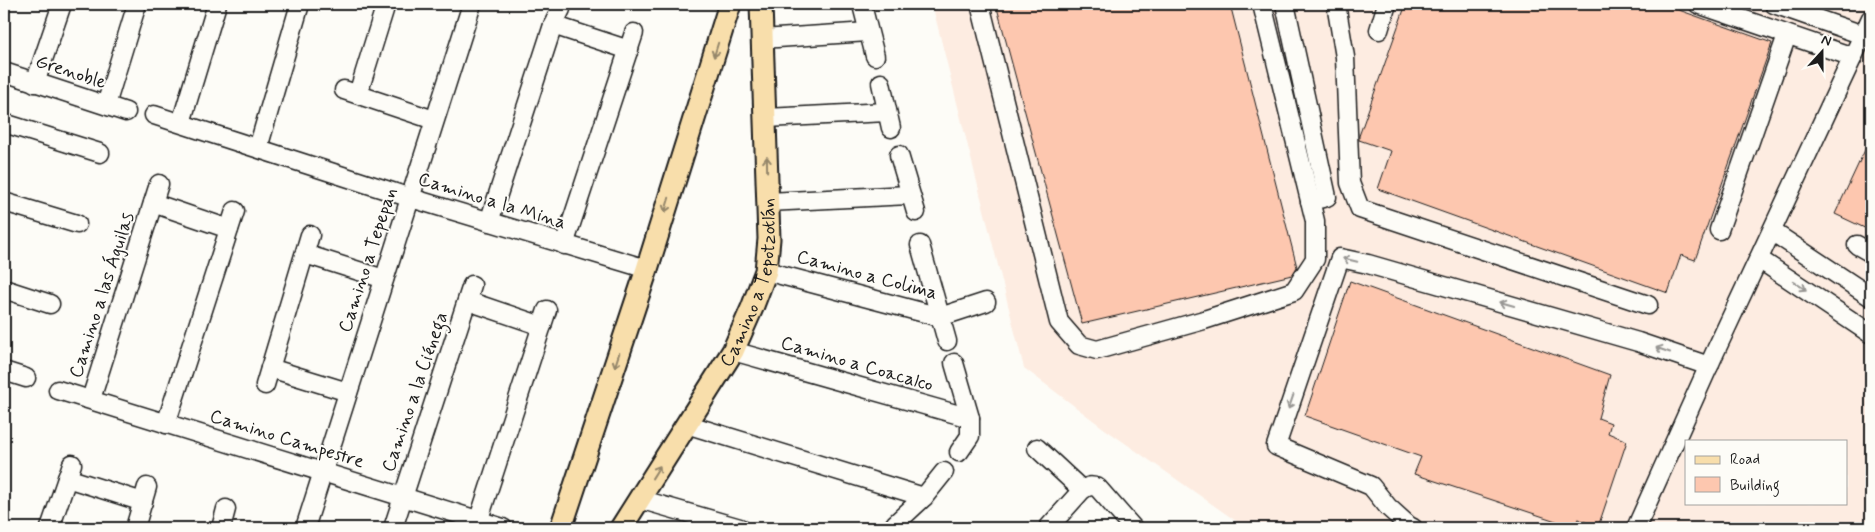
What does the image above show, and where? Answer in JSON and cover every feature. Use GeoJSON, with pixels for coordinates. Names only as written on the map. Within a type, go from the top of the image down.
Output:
{"type":"FeatureCollection","features":[{"type":"Feature","properties":{"kind":"main road"},"geometry":{"type":"LineString","coordinates":[[561,528],[647,269],[730,4]]}},
{"type":"Feature","properties":{"kind":"main road","name":"Camino a Tepotzotlán"},"geometry":{"type":"LineString","coordinates":[[621,528],[733,351],[766,271],[769,239],[761,4]]}},
{"type":"Feature","properties":{"kind":"street"},"geometry":{"type":"LineString","coordinates":[[35,83],[62,4]]}},
{"type":"Feature","properties":{"kind":"street"},"geometry":{"type":"LineString","coordinates":[[106,105],[137,4]]}},
{"type":"Feature","properties":{"kind":"street"},"geometry":{"type":"LineString","coordinates":[[182,123],[217,4]]}},
{"type":"Feature","properties":{"kind":"street"},"geometry":{"type":"LineString","coordinates":[[258,148],[300,4]]}},
{"type":"Feature","properties":{"kind":"street"},"geometry":{"type":"LineString","coordinates":[[386,4],[351,92],[434,120]]}},
{"type":"Feature","properties":{"kind":"street","name":"Camino a Tepepan"},"geometry":{"type":"LineString","coordinates":[[305,528],[472,4]]}},
{"type":"Feature","properties":{"kind":"street"},"geometry":{"type":"LineString","coordinates":[[980,4],[1059,322],[1079,345],[1096,350],[1204,320],[1294,291],[1315,259],[1315,221],[1262,4]]}},
{"type":"Feature","properties":{"kind":"street"},"geometry":{"type":"LineString","coordinates":[[1285,4],[1326,197],[1310,201]]}},
{"type":"Feature","properties":{"kind":"street"},"geometry":{"type":"LineString","coordinates":[[1336,4],[1346,57],[1350,183],[1360,209],[1648,305]]}},
{"type":"Feature","properties":{"kind":"street"},"geometry":{"type":"LineString","coordinates":[[1379,30],[1387,4]]}},
{"type":"Feature","properties":{"kind":"street"},"geometry":{"type":"LineString","coordinates":[[1698,4],[1853,57]]}},
{"type":"Feature","properties":{"kind":"street"},"geometry":{"type":"LineString","coordinates":[[1774,4],[1823,12],[1863,35]]}},
{"type":"Feature","properties":{"kind":"street"},"geometry":{"type":"LineString","coordinates":[[863,9],[875,56]]}},
{"type":"Feature","properties":{"kind":"street"},"geometry":{"type":"LineString","coordinates":[[489,222],[557,17],[629,50]]}},
{"type":"Feature","properties":{"kind":"street"},"geometry":{"type":"LineString","coordinates":[[1636,528],[1871,18]]}},
{"type":"Feature","properties":{"kind":"street"},"geometry":{"type":"LineString","coordinates":[[762,39],[868,32]]}},
{"type":"Feature","properties":{"kind":"street"},"geometry":{"type":"LineString","coordinates":[[564,246],[634,33]]}},
{"type":"Feature","properties":{"kind":"street"},"geometry":{"type":"LineString","coordinates":[[1719,230],[1788,35]]}},
{"type":"Feature","properties":{"kind":"street","name":"Grenoble"},"geometry":{"type":"LineString","coordinates":[[4,72],[126,112]]}},
{"type":"Feature","properties":{"kind":"street"},"geometry":{"type":"LineString","coordinates":[[766,118],[889,120],[881,83]]}},
{"type":"Feature","properties":{"kind":"street","name":"Camino a la Mina"},"geometry":{"type":"LineString","coordinates":[[154,115],[410,198],[564,246],[647,269]]}},
{"type":"Feature","properties":{"kind":"street"},"geometry":{"type":"LineString","coordinates":[[4,123],[100,153]]}},
{"type":"Feature","properties":{"kind":"street"},"geometry":{"type":"LineString","coordinates":[[899,155],[909,194],[916,212]]}},
{"type":"Feature","properties":{"kind":"street","name":"Camino a las Águilas"},"geometry":{"type":"LineString","coordinates":[[91,399],[159,184]]}},
{"type":"Feature","properties":{"kind":"street"},"geometry":{"type":"LineString","coordinates":[[768,202],[909,194]]}},
{"type":"Feature","properties":{"kind":"street"},"geometry":{"type":"LineString","coordinates":[[4,202],[78,224]]}},
{"type":"Feature","properties":{"kind":"street","name":"Camino a las Águilas"},"geometry":{"type":"LineString","coordinates":[[153,203],[229,229]]}},
{"type":"Feature","properties":{"kind":"street"},"geometry":{"type":"LineString","coordinates":[[166,424],[235,211]]}},
{"type":"Feature","properties":{"kind":"street"},"geometry":{"type":"LineString","coordinates":[[1772,232],[1871,297]]}},
{"type":"Feature","properties":{"kind":"street"},"geometry":{"type":"LineString","coordinates":[[310,235],[268,376],[348,392]]}},
{"type":"Feature","properties":{"kind":"street"},"geometry":{"type":"LineString","coordinates":[[920,245],[947,341]]}},
{"type":"Feature","properties":{"kind":"street"},"geometry":{"type":"LineString","coordinates":[[305,254],[384,279]]}},
{"type":"Feature","properties":{"kind":"street"},"geometry":{"type":"LineString","coordinates":[[1413,528],[1408,526],[1388,507],[1371,486],[1276,446],[1340,258],[1638,342],[1709,366]]}},
{"type":"Feature","properties":{"kind":"street"},"geometry":{"type":"LineString","coordinates":[[1759,259],[1871,334]]}},
{"type":"Feature","properties":{"kind":"street","name":"Camino a Colima"},"geometry":{"type":"LineString","coordinates":[[766,271],[940,317],[986,302]]}},
{"type":"Feature","properties":{"kind":"street"},"geometry":{"type":"LineString","coordinates":[[4,289],[50,304]]}},
{"type":"Feature","properties":{"kind":"street","name":"Camino a la Ciénega"},"geometry":{"type":"LineString","coordinates":[[393,528],[470,293],[545,318],[477,525]]}},
{"type":"Feature","properties":{"kind":"street","name":"Camino a Coacalco"},"geometry":{"type":"LineString","coordinates":[[733,351],[970,418]]}},
{"type":"Feature","properties":{"kind":"street","name":"Camino a Coacalco"},"geometry":{"type":"LineString","coordinates":[[954,363],[970,418],[970,436],[958,452]]}},
{"type":"Feature","properties":{"kind":"street"},"geometry":{"type":"LineString","coordinates":[[4,371],[26,378]]}},
{"type":"Feature","properties":{"kind":"street","name":"Camino Campestre"},"geometry":{"type":"LineString","coordinates":[[58,390],[403,497],[477,525],[503,528]]}},
{"type":"Feature","properties":{"kind":"street"},"geometry":{"type":"LineString","coordinates":[[686,424],[924,497]]}},
{"type":"Feature","properties":{"kind":"street"},"geometry":{"type":"LineString","coordinates":[[1037,448],[1085,488]]}},
{"type":"Feature","properties":{"kind":"street"},"geometry":{"type":"LineString","coordinates":[[50,528],[69,471],[145,494],[135,528]]}},
{"type":"Feature","properties":{"kind":"street"},"geometry":{"type":"LineString","coordinates":[[895,524],[924,497],[944,472]]}},
{"type":"Feature","properties":{"kind":"street"},"geometry":{"type":"LineString","coordinates":[[1048,528],[1085,488],[1093,486],[1098,488],[1133,528]]}},
{"type":"Feature","properties":{"kind":"street"},"geometry":{"type":"LineString","coordinates":[[639,499],[740,528]]}},
{"type":"Feature","properties":{"kind":"shaded area"},"geometry":{"type":"Polygon","coordinates":[[[932,4],[1871,4],[1871,528],[1246,528],[1102,427],[1024,368],[932,4]]]}},
{"type":"Feature","properties":{"kind":"building"},"geometry":{"type":"Polygon","coordinates":[[[996,4],[1230,4],[1297,267],[1292,275],[1082,324],[996,4]]]}},
{"type":"Feature","properties":{"kind":"building"},"geometry":{"type":"Polygon","coordinates":[[[1406,4],[1662,4],[1772,43],[1695,260],[1681,255],[1668,293],[1378,189],[1391,151],[1359,140],[1359,136],[1406,4]]]}},
{"type":"Feature","properties":{"kind":"building"},"geometry":{"type":"Polygon","coordinates":[[[1871,137],[1871,231],[1835,214],[1871,137]]]}},
{"type":"Feature","properties":{"kind":"building"},"geometry":{"type":"Polygon","coordinates":[[[1350,281],[1610,375],[1598,418],[1611,423],[1608,433],[1627,441],[1598,527],[1578,519],[1574,527],[1414,474],[1421,457],[1305,416],[1350,281]]]}}]}
